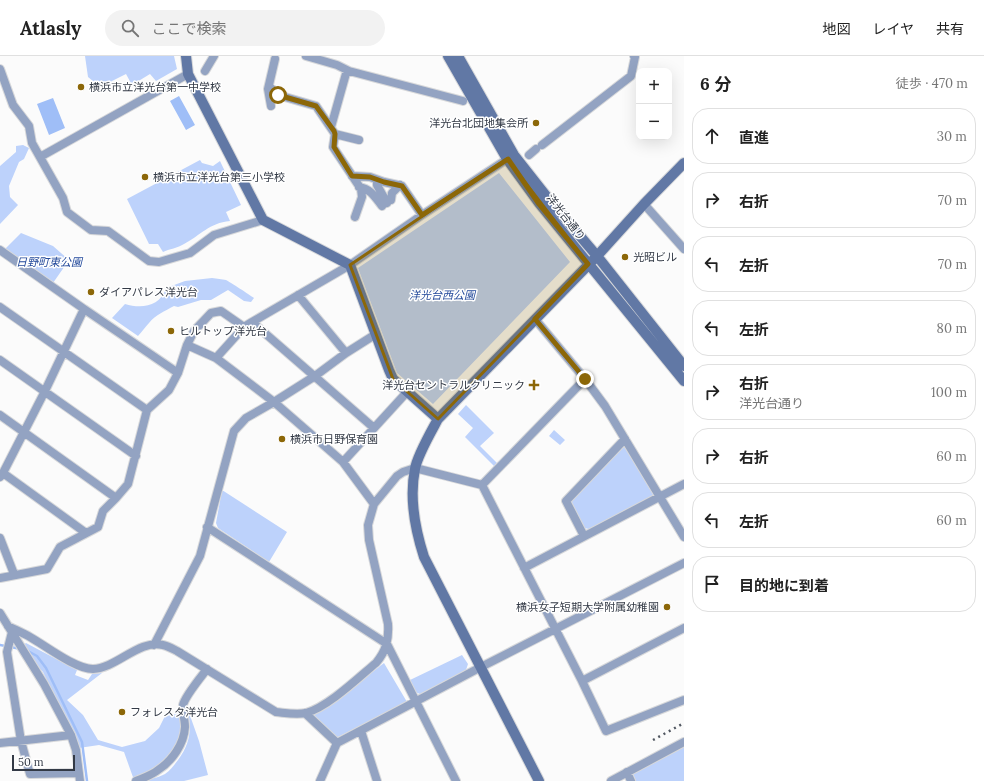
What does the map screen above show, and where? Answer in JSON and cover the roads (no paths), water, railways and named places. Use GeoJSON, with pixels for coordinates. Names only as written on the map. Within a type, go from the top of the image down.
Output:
{"type":"FeatureCollection","features":[{"type":"Feature","properties":{"kind":"street"},"geometry":{"type":"LineString","coordinates":[[186,56],[188,74],[262,220],[350,265],[393,379],[438,419]]}},
{"type":"Feature","properties":{"kind":"street"},"geometry":{"type":"LineString","coordinates":[[205,71],[214,56]]}},
{"type":"Feature","properties":{"kind":"street"},"geometry":{"type":"LineString","coordinates":[[306,56],[337,65],[347,70],[463,101]]}},
{"type":"Feature","properties":{"kind":"street","name":"洋光台通り"},"geometry":{"type":"LineString","coordinates":[[448,56],[539,204],[588,264],[681,365]]}},
{"type":"Feature","properties":{"kind":"street","name":"洋光台通り"},"geometry":{"type":"LineString","coordinates":[[458,56],[511,157],[597,256],[681,365],[684,381]]}},
{"type":"Feature","properties":{"kind":"street"},"geometry":{"type":"LineString","coordinates":[[529,155],[632,76],[634,56]]}},
{"type":"Feature","properties":{"kind":"street"},"geometry":{"type":"LineString","coordinates":[[271,106],[268,90],[274,58]]}},
{"type":"Feature","properties":{"kind":"street"},"geometry":{"type":"LineString","coordinates":[[0,69],[13,105],[29,126],[32,143],[63,198],[67,212],[91,230],[108,231],[149,261],[159,262],[190,253],[214,236],[262,220]]}},
{"type":"Feature","properties":{"kind":"street"},"geometry":{"type":"LineString","coordinates":[[347,70],[334,114],[333,130],[334,147],[361,189],[362,197],[354,217]]}},
{"type":"Feature","properties":{"kind":"street"},"geometry":{"type":"LineString","coordinates":[[40,157],[188,74]]}},
{"type":"Feature","properties":{"kind":"street"},"geometry":{"type":"LineString","coordinates":[[269,86],[278,95],[316,106],[333,130],[359,140]]}},
{"type":"Feature","properties":{"kind":"street"},"geometry":{"type":"LineString","coordinates":[[324,116],[334,114]]}},
{"type":"Feature","properties":{"kind":"street"},"geometry":{"type":"LineString","coordinates":[[216,358],[244,328],[252,322],[350,265],[422,215],[511,157]]}},
{"type":"Feature","properties":{"kind":"street"},"geometry":{"type":"LineString","coordinates":[[539,781],[424,557],[414,520],[413,489],[415,468],[429,434],[438,419],[597,256],[644,204],[684,163]]}},
{"type":"Feature","properties":{"kind":"street"},"geometry":{"type":"LineString","coordinates":[[352,176],[370,177],[402,186],[422,215]]}},
{"type":"Feature","properties":{"kind":"street"},"geometry":{"type":"LineString","coordinates":[[377,180],[377,185],[386,203]]}},
{"type":"Feature","properties":{"kind":"street"},"geometry":{"type":"LineString","coordinates":[[386,203],[392,193],[400,185]]}},
{"type":"Feature","properties":{"kind":"street"},"geometry":{"type":"LineString","coordinates":[[360,186],[366,188],[386,203]]}},
{"type":"Feature","properties":{"kind":"street"},"geometry":{"type":"LineString","coordinates":[[644,204],[684,249]]}},
{"type":"Feature","properties":{"kind":"street"},"geometry":{"type":"LineString","coordinates":[[0,250],[178,373]]}},
{"type":"Feature","properties":{"kind":"street"},"geometry":{"type":"LineString","coordinates":[[298,295],[346,352]]}},
{"type":"Feature","properties":{"kind":"street"},"geometry":{"type":"LineString","coordinates":[[0,307],[147,410]]}},
{"type":"Feature","properties":{"kind":"street"},"geometry":{"type":"LineString","coordinates":[[84,309],[44,393],[2,475],[86,534]]}},
{"type":"Feature","properties":{"kind":"street"},"geometry":{"type":"LineString","coordinates":[[0,578],[14,574],[46,569],[60,547],[98,526],[103,511],[128,484],[147,410],[169,390],[178,373],[187,345],[194,331],[211,313],[221,311],[244,328]]}},
{"type":"Feature","properties":{"kind":"street"},"geometry":{"type":"LineString","coordinates":[[535,319],[585,379],[605,406],[684,537]]}},
{"type":"Feature","properties":{"kind":"street"},"geometry":{"type":"LineString","coordinates":[[252,322],[374,428]]}},
{"type":"Feature","properties":{"kind":"street"},"geometry":{"type":"LineString","coordinates":[[154,645],[200,556],[234,431],[246,418],[315,376],[346,352],[376,334]]}},
{"type":"Feature","properties":{"kind":"street"},"geometry":{"type":"LineString","coordinates":[[187,345],[216,358],[274,402],[343,462],[374,504]]}},
{"type":"Feature","properties":{"kind":"street"},"geometry":{"type":"LineString","coordinates":[[0,360],[44,393],[136,456]]}},
{"type":"Feature","properties":{"kind":"street"},"geometry":{"type":"LineString","coordinates":[[482,485],[585,379]]}},
{"type":"Feature","properties":{"kind":"street"},"geometry":{"type":"LineString","coordinates":[[343,462],[408,392]]}},
{"type":"Feature","properties":{"kind":"street"},"geometry":{"type":"LineString","coordinates":[[0,415],[116,498]]}},
{"type":"Feature","properties":{"kind":"street"},"geometry":{"type":"LineString","coordinates":[[584,536],[566,501],[625,439]]}},
{"type":"Feature","properties":{"kind":"street"},"geometry":{"type":"LineString","coordinates":[[10,629],[30,637],[70,661],[91,669],[105,667],[141,647],[163,644],[178,651],[276,712],[291,714],[305,713],[320,708],[376,663],[384,654],[387,644],[388,624],[368,532],[368,524],[374,504],[397,476],[403,472],[415,468],[482,485],[606,731],[684,700]]}},
{"type":"Feature","properties":{"kind":"street"},"geometry":{"type":"LineString","coordinates":[[524,568],[684,484]]}},
{"type":"Feature","properties":{"kind":"street"},"geometry":{"type":"LineString","coordinates":[[207,527],[387,644],[456,781]]}},
{"type":"Feature","properties":{"kind":"street"},"geometry":{"type":"LineString","coordinates":[[0,538],[14,574]]}},
{"type":"Feature","properties":{"kind":"street"},"geometry":{"type":"LineString","coordinates":[[320,781],[337,743],[684,563]]}},
{"type":"Feature","properties":{"kind":"street"},"geometry":{"type":"LineString","coordinates":[[0,613],[10,629],[26,656],[44,684],[71,735],[76,750],[80,777],[30,774],[21,741],[7,652],[10,642],[10,629]]}},
{"type":"Feature","properties":{"kind":"street"},"geometry":{"type":"LineString","coordinates":[[582,681],[684,628]]}},
{"type":"Feature","properties":{"kind":"street"},"geometry":{"type":"LineString","coordinates":[[136,781],[158,771],[177,750],[184,736],[183,705],[195,684],[207,669]]}},
{"type":"Feature","properties":{"kind":"street"},"geometry":{"type":"LineString","coordinates":[[305,713],[337,743]]}},
{"type":"Feature","properties":{"kind":"street"},"geometry":{"type":"LineString","coordinates":[[361,731],[377,781]]}},
{"type":"Feature","properties":{"kind":"street"},"geometry":{"type":"LineString","coordinates":[[0,743],[71,735]]}},
{"type":"Feature","properties":{"kind":"street"},"geometry":{"type":"LineString","coordinates":[[611,781],[684,742]]}},
{"type":"Feature","properties":{"kind":"street"},"geometry":{"type":"LineString","coordinates":[[627,772],[631,781]]}},
{"type":"Feature","properties":{"kind":"waterway"},"geometry":{"type":"LineString","coordinates":[[0,645],[21,649]]}},
{"type":"Feature","properties":{"kind":"waterway"},"geometry":{"type":"LineString","coordinates":[[26,650],[37,656],[46,668],[82,742],[87,781]]}},
{"type":"Feature","properties":{"kind":"railway"},"geometry":{"type":"LineString","coordinates":[[653,740],[684,723]]}},
{"type":"Feature","properties":{"kind":"place","name":"横浜市立洋光台第一中学校"},"geometry":{"type":"Point","coordinates":[81,87]}},
{"type":"Feature","properties":{"kind":"place","name":"洋光台北団地集会所"},"geometry":{"type":"Point","coordinates":[536,123]}},
{"type":"Feature","properties":{"kind":"place","name":"横浜市立洋光台第三小学校"},"geometry":{"type":"Point","coordinates":[145,177]}},
{"type":"Feature","properties":{"kind":"place","name":"光昭ビル"},"geometry":{"type":"Point","coordinates":[625,257]}},
{"type":"Feature","properties":{"kind":"place","name":"ダイアパレス洋光台"},"geometry":{"type":"Point","coordinates":[91,292]}},
{"type":"Feature","properties":{"kind":"place","name":"ヒルトップ洋光台"},"geometry":{"type":"Point","coordinates":[171,331]}},
{"type":"Feature","properties":{"kind":"place","name":"洋光台セントラルクリニック"},"geometry":{"type":"Point","coordinates":[534,385]}},
{"type":"Feature","properties":{"kind":"place","name":"横浜市日野保育園"},"geometry":{"type":"Point","coordinates":[282,439]}},
{"type":"Feature","properties":{"kind":"place","name":"横浜女子短期大学附属幼稚園"},"geometry":{"type":"Point","coordinates":[667,607]}},
{"type":"Feature","properties":{"kind":"place","name":"フォレスタ洋光台"},"geometry":{"type":"Point","coordinates":[122,712]}},
{"type":"Feature","properties":{"kind":"park label","name":"日野町東公園"},"geometry":{"type":"Point","coordinates":[49,262]}},
{"type":"Feature","properties":{"kind":"park label","name":"洋光台西公園"},"geometry":{"type":"Point","coordinates":[442,295]}}]}
